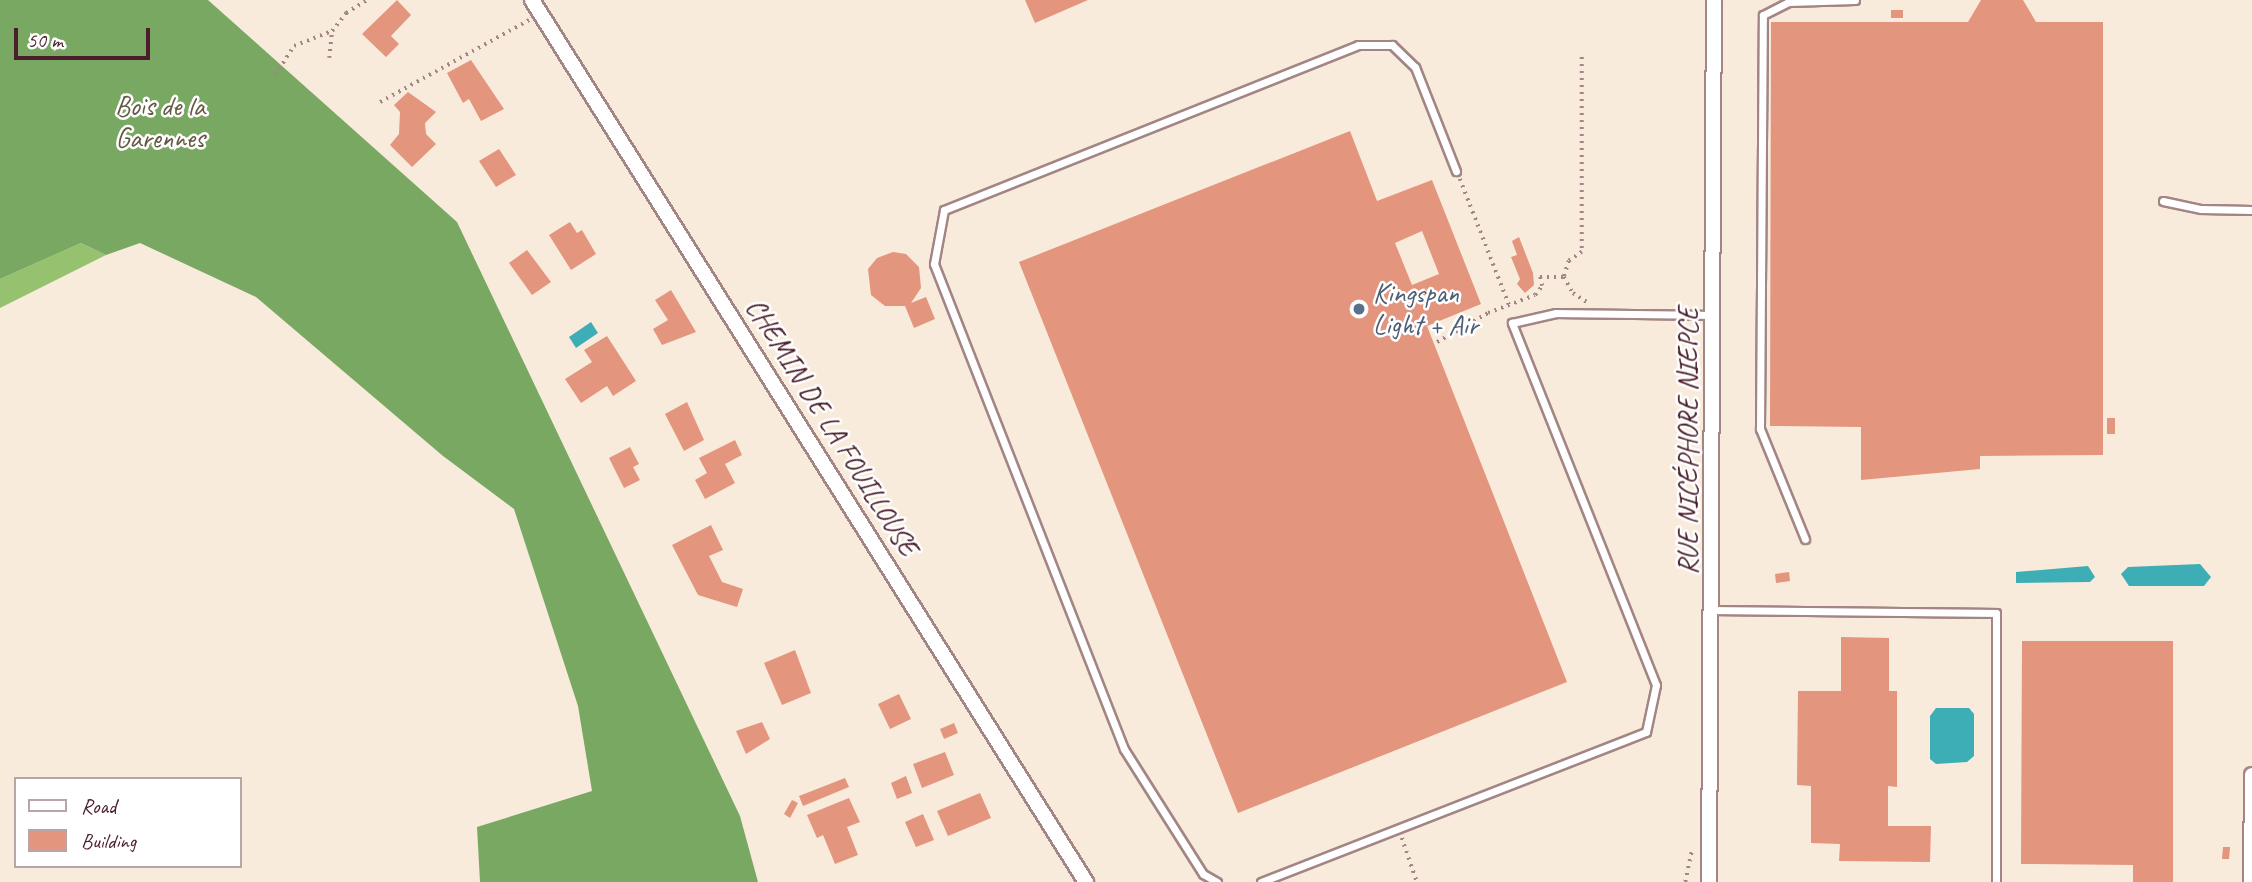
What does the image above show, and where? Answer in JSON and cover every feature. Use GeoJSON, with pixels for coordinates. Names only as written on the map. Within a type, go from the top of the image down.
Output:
{"type":"FeatureCollection","features":[{"type":"Feature","properties":{"kind":"street","name":"CHEMIN DE LA FOUILLOUSE"},"geometry":{"type":"LineString","coordinates":[[532,0],[1086,882]]}},
{"type":"Feature","properties":{"kind":"street","name":"RUE NICÉPHORE NIEPCE"},"geometry":{"type":"LineString","coordinates":[[1709,882],[1714,0]]}},
{"type":"Feature","properties":{"kind":"street"},"geometry":{"type":"LineString","coordinates":[[2251,882],[2252,775]]}},
{"type":"Feature","properties":{"kind":"lane"},"geometry":{"type":"LineString","coordinates":[[1805,539],[1760,429],[1763,15],[1789,2],[1855,0]]}},
{"type":"Feature","properties":{"kind":"lane"},"geometry":{"type":"LineString","coordinates":[[1217,882],[1203,874],[1124,749],[934,264],[944,210],[1358,45],[1392,45],[1415,67],[1456,171]]}},
{"type":"Feature","properties":{"kind":"lane"},"geometry":{"type":"LineString","coordinates":[[2163,201],[2201,209],[2252,210]]}},
{"type":"Feature","properties":{"kind":"lane"},"geometry":{"type":"LineString","coordinates":[[1261,882],[1646,732],[1656,685],[1512,323],[1534,315],[1713,315]]}},
{"type":"Feature","properties":{"kind":"lane"},"geometry":{"type":"LineString","coordinates":[[1712,610],[1996,612],[1996,882]]}},
{"type":"Feature","properties":{"kind":"path"},"geometry":{"type":"LineString","coordinates":[[275,75],[294,46],[332,31],[346,13],[367,0]]}},
{"type":"Feature","properties":{"kind":"path"},"geometry":{"type":"LineString","coordinates":[[380,102],[541,14]]}},
{"type":"Feature","properties":{"kind":"path"},"geometry":{"type":"LineString","coordinates":[[329,58],[332,31]]}},
{"type":"Feature","properties":{"kind":"path"},"geometry":{"type":"LineString","coordinates":[[1582,57],[1582,252],[1569,261],[1564,277],[1573,293],[1587,300],[1586,314]]}},
{"type":"Feature","properties":{"kind":"path"},"geometry":{"type":"LineString","coordinates":[[1456,171],[1509,305]]}},
{"type":"Feature","properties":{"kind":"path"},"geometry":{"type":"LineString","coordinates":[[1437,341],[1535,295],[1542,286],[1540,277],[1564,277]]}},
{"type":"Feature","properties":{"kind":"path"},"geometry":{"type":"LineString","coordinates":[[1399,829],[1417,882]]}},
{"type":"Feature","properties":{"kind":"green space","name":"Bois de la Garennes"},"geometry":{"type":"Polygon","coordinates":[[[0,0],[208,0],[457,222],[740,816],[758,882],[480,882],[477,827],[592,791],[578,706],[514,509],[443,456],[256,297],[140,243],[106,255],[81,243],[0,279],[0,0]]]}},
{"type":"Feature","properties":{"kind":"green space"},"geometry":{"type":"Polygon","coordinates":[[[81,243],[106,255],[0,308],[0,279],[81,243]]]}},
{"type":"Feature","properties":{"kind":"water"},"geometry":{"type":"Polygon","coordinates":[[[591,322],[598,333],[576,348],[569,337],[591,322]]]}},
{"type":"Feature","properties":{"kind":"water"},"geometry":{"type":"Polygon","coordinates":[[[2200,564],[2211,577],[2204,586],[2129,586],[2121,574],[2128,567],[2200,564]]]}},
{"type":"Feature","properties":{"kind":"water"},"geometry":{"type":"Polygon","coordinates":[[[2088,566],[2095,577],[2090,582],[2016,583],[2016,572],[2088,566]]]}},
{"type":"Feature","properties":{"kind":"water"},"geometry":{"type":"Polygon","coordinates":[[[1936,708],[1969,708],[1974,714],[1974,756],[1967,762],[1936,764],[1930,759],[1930,716],[1936,708]]]}},
{"type":"Feature","properties":{"kind":"building"},"geometry":{"type":"Polygon","coordinates":[[[397,0],[411,15],[391,36],[399,44],[386,57],[362,34],[397,0]]]}},
{"type":"Feature","properties":{"kind":"building"},"geometry":{"type":"Polygon","coordinates":[[[1025,0],[1088,0],[1035,23],[1025,0]]]}},
{"type":"Feature","properties":{"kind":"building"},"geometry":{"type":"Polygon","coordinates":[[[1981,0],[2023,0],[2036,22],[2103,22],[2103,455],[1980,456],[1980,469],[1861,480],[1861,427],[1770,426],[1771,22],[1968,22],[1981,0]]]}},
{"type":"Feature","properties":{"kind":"building"},"geometry":{"type":"Polygon","coordinates":[[[1891,10],[1903,10],[1903,18],[1891,18],[1891,10]]]}},
{"type":"Feature","properties":{"kind":"building"},"geometry":{"type":"Polygon","coordinates":[[[471,60],[504,109],[481,121],[469,99],[463,103],[447,73],[471,60]]]}},
{"type":"Feature","properties":{"kind":"building"},"geometry":{"type":"Polygon","coordinates":[[[408,92],[436,112],[425,123],[426,134],[436,144],[412,167],[390,145],[399,134],[400,112],[394,105],[408,92]]]}},
{"type":"Feature","properties":{"kind":"building"},"geometry":{"type":"Polygon","coordinates":[[[1350,131],[1377,201],[1432,180],[1481,304],[1427,326],[1567,682],[1238,813],[1019,262],[1350,131]],[[1422,231],[1395,243],[1412,285],[1439,274],[1422,231]]]}},
{"type":"Feature","properties":{"kind":"building"},"geometry":{"type":"Polygon","coordinates":[[[499,149],[516,175],[496,187],[479,161],[499,149]]]}},
{"type":"Feature","properties":{"kind":"building"},"geometry":{"type":"Polygon","coordinates":[[[570,222],[577,233],[582,230],[596,254],[571,270],[549,235],[570,222]]]}},
{"type":"Feature","properties":{"kind":"building"},"geometry":{"type":"Polygon","coordinates":[[[1519,237],[1533,273],[1534,285],[1525,293],[1517,284],[1520,279],[1511,257],[1517,255],[1512,241],[1519,237]]]}},
{"type":"Feature","properties":{"kind":"building"},"geometry":{"type":"Polygon","coordinates":[[[527,250],[551,282],[532,295],[509,263],[527,250]]]}},
{"type":"Feature","properties":{"kind":"building"},"geometry":{"type":"Polygon","coordinates":[[[893,252],[906,254],[919,267],[921,288],[911,303],[926,297],[935,319],[914,328],[905,306],[885,306],[871,295],[868,269],[877,258],[893,252]]]}},
{"type":"Feature","properties":{"kind":"building"},"geometry":{"type":"Polygon","coordinates":[[[671,290],[696,332],[662,345],[653,329],[668,320],[655,300],[671,290]]]}},
{"type":"Feature","properties":{"kind":"building"},"geometry":{"type":"Polygon","coordinates":[[[607,336],[636,381],[613,396],[607,386],[581,403],[565,379],[592,362],[584,350],[607,336]]]}},
{"type":"Feature","properties":{"kind":"building"},"geometry":{"type":"Polygon","coordinates":[[[687,402],[704,440],[684,451],[665,414],[687,402]]]}},
{"type":"Feature","properties":{"kind":"building"},"geometry":{"type":"Polygon","coordinates":[[[2107,418],[2115,418],[2115,434],[2107,434],[2107,418]]]}},
{"type":"Feature","properties":{"kind":"building"},"geometry":{"type":"Polygon","coordinates":[[[735,440],[742,455],[725,464],[735,483],[705,499],[695,480],[707,473],[699,458],[735,440]]]}},
{"type":"Feature","properties":{"kind":"building"},"geometry":{"type":"Polygon","coordinates":[[[630,447],[639,464],[633,467],[640,480],[624,488],[609,458],[630,447]]]}},
{"type":"Feature","properties":{"kind":"building"},"geometry":{"type":"Polygon","coordinates":[[[711,525],[723,550],[709,556],[722,582],[743,589],[737,607],[698,595],[672,545],[711,525]]]}},
{"type":"Feature","properties":{"kind":"building"},"geometry":{"type":"Polygon","coordinates":[[[1789,572],[1790,581],[1776,583],[1775,574],[1789,572]]]}},
{"type":"Feature","properties":{"kind":"building"},"geometry":{"type":"Polygon","coordinates":[[[1841,637],[1889,638],[1889,691],[1897,691],[1897,787],[1888,786],[1888,826],[1931,826],[1930,862],[1839,861],[1840,844],[1811,843],[1811,786],[1797,785],[1798,691],[1841,691],[1841,637]]]}},
{"type":"Feature","properties":{"kind":"building"},"geometry":{"type":"Polygon","coordinates":[[[2022,641],[2173,641],[2173,882],[2133,882],[2133,865],[2021,864],[2022,641]]]}},
{"type":"Feature","properties":{"kind":"building"},"geometry":{"type":"Polygon","coordinates":[[[795,650],[811,693],[782,705],[764,663],[795,650]]]}},
{"type":"Feature","properties":{"kind":"building"},"geometry":{"type":"Polygon","coordinates":[[[899,694],[911,719],[890,729],[878,704],[899,694]]]}},
{"type":"Feature","properties":{"kind":"building"},"geometry":{"type":"Polygon","coordinates":[[[762,722],[770,739],[746,754],[736,731],[762,722]]]}},
{"type":"Feature","properties":{"kind":"building"},"geometry":{"type":"Polygon","coordinates":[[[954,723],[958,733],[944,739],[940,729],[954,723]]]}},
{"type":"Feature","properties":{"kind":"building"},"geometry":{"type":"Polygon","coordinates":[[[945,752],[954,775],[922,788],[913,764],[945,752]]]}},
{"type":"Feature","properties":{"kind":"building"},"geometry":{"type":"Polygon","coordinates":[[[906,776],[912,793],[897,799],[891,783],[906,776]]]}},
{"type":"Feature","properties":{"kind":"building"},"geometry":{"type":"Polygon","coordinates":[[[845,778],[849,787],[803,806],[799,796],[845,778]]]}},
{"type":"Feature","properties":{"kind":"building"},"geometry":{"type":"Polygon","coordinates":[[[980,793],[991,818],[948,836],[937,811],[980,793]]]}},
{"type":"Feature","properties":{"kind":"building"},"geometry":{"type":"Polygon","coordinates":[[[849,798],[860,822],[847,827],[858,855],[835,864],[823,835],[817,838],[807,815],[849,798]]]}},
{"type":"Feature","properties":{"kind":"building"},"geometry":{"type":"Polygon","coordinates":[[[792,800],[798,803],[790,818],[784,814],[792,800]]]}},
{"type":"Feature","properties":{"kind":"building"},"geometry":{"type":"Polygon","coordinates":[[[923,814],[934,840],[916,847],[905,822],[923,814]]]}},
{"type":"Feature","properties":{"kind":"building"},"geometry":{"type":"Polygon","coordinates":[[[2223,847],[2230,847],[2229,859],[2222,859],[2223,847]]]}},
{"type":"Feature","properties":{"kind":"place","name":"Kingspan Light + Air"},"geometry":{"type":"Point","coordinates":[1359,309]}}]}
